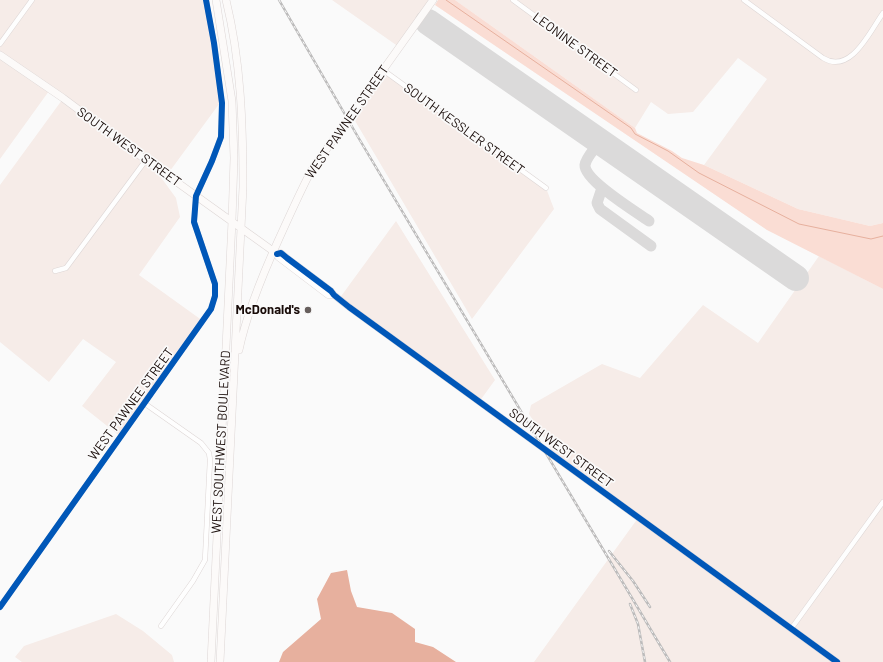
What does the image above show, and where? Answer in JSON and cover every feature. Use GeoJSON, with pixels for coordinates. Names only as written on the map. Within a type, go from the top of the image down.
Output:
{"type":"FeatureCollection","features":[{"type":"Feature","properties":{"kind":"main road","name":"WEST SOUTHWEST BOULEVARD"},"geometry":{"type":"LineString","coordinates":[[211,662],[234,158],[232,100],[216,0]]}},
{"type":"Feature","properties":{"kind":"main road","name":"WEST SOUTHWEST BOULEVARD"},"geometry":{"type":"LineString","coordinates":[[220,662],[243,187],[243,124],[237,64],[226,0]]}},
{"type":"Feature","properties":{"kind":"main road","name":"WEST PAWNEE STREET"},"geometry":{"type":"LineString","coordinates":[[234,374],[243,331],[256,290],[275,252],[300,191],[311,171],[433,0]]}},
{"type":"Feature","properties":{"kind":"main road","name":"SOUTH WEST STREET"},"geometry":{"type":"LineString","coordinates":[[0,55],[63,98],[146,160],[275,252]]}},
{"type":"Feature","properties":{"kind":"street"},"geometry":{"type":"LineString","coordinates":[[0,44],[32,0]]}},
{"type":"Feature","properties":{"kind":"street"},"geometry":{"type":"LineString","coordinates":[[196,196],[221,137],[222,104],[214,43],[206,0]]}},
{"type":"Feature","properties":{"kind":"street","name":"LEONINE STREET"},"geometry":{"type":"LineString","coordinates":[[513,0],[636,90]]}},
{"type":"Feature","properties":{"kind":"street"},"geometry":{"type":"LineString","coordinates":[[744,0],[823,58],[841,62],[851,57],[883,13]]}},
{"type":"Feature","properties":{"kind":"street","name":"SOUTH KESSLER STREET"},"geometry":{"type":"LineString","coordinates":[[383,70],[546,188]]}},
{"type":"Feature","properties":{"kind":"street"},"geometry":{"type":"LineString","coordinates":[[55,271],[66,268],[146,160]]}},
{"type":"Feature","properties":{"kind":"street","name":"WEST PAWNEE STREET"},"geometry":{"type":"LineString","coordinates":[[0,607],[211,309],[215,296],[215,284],[194,222],[196,196]]}},
{"type":"Feature","properties":{"kind":"street","name":"SOUTH WEST STREET"},"geometry":{"type":"LineString","coordinates":[[275,252],[281,253],[331,291],[334,295],[833,661]]}},
{"type":"Feature","properties":{"kind":"street"},"geometry":{"type":"LineString","coordinates":[[144,403],[198,441],[209,453],[210,460],[205,560],[193,581],[161,626]]}},
{"type":"Feature","properties":{"kind":"street"},"geometry":{"type":"LineString","coordinates":[[791,629],[883,502]]}},
{"type":"Feature","properties":{"kind":"shaded area"},"geometry":{"type":"Polygon","coordinates":[[[0,0],[206,0],[222,100],[167,175],[152,165],[176,198],[180,217],[139,275],[203,321],[121,437],[82,406],[116,362],[83,339],[49,382],[0,342],[0,185],[62,100],[49,91],[0,159],[0,0]]]}},
{"type":"Feature","properties":{"kind":"shaded area"},"geometry":{"type":"Polygon","coordinates":[[[332,0],[433,0],[399,47],[332,0]]]}},
{"type":"Feature","properties":{"kind":"shaded area"},"geometry":{"type":"Polygon","coordinates":[[[438,0],[455,0],[635,128],[637,133],[672,151],[682,158],[704,165],[798,209],[870,226],[883,223],[883,289],[767,230],[435,5],[438,0]]]}},
{"type":"Feature","properties":{"kind":"shaded area"},"geometry":{"type":"Polygon","coordinates":[[[455,0],[883,0],[883,223],[870,226],[798,209],[704,165],[767,79],[738,58],[693,112],[668,114],[651,102],[635,128],[455,0]]]}},
{"type":"Feature","properties":{"kind":"shaded area"},"geometry":{"type":"Polygon","coordinates":[[[383,70],[546,188],[554,209],[472,319],[351,114],[383,70]]]}},
{"type":"Feature","properties":{"kind":"shaded area"},"geometry":{"type":"Polygon","coordinates":[[[396,221],[495,380],[479,402],[339,299],[396,221]]]}},
{"type":"Feature","properties":{"kind":"shaded area"},"geometry":{"type":"Polygon","coordinates":[[[819,256],[883,289],[883,662],[534,662],[638,518],[555,457],[529,414],[531,405],[602,364],[640,378],[703,305],[758,343],[819,256]]]}},
{"type":"Feature","properties":{"kind":"shaded area"},"geometry":{"type":"Polygon","coordinates":[[[347,570],[351,591],[357,607],[392,613],[415,629],[415,642],[433,647],[456,662],[279,662],[283,652],[321,619],[317,599],[331,573],[347,570]]]}},
{"type":"Feature","properties":{"kind":"shaded area"},"geometry":{"type":"Polygon","coordinates":[[[116,614],[143,631],[172,655],[174,662],[22,662],[15,657],[24,646],[116,614]]]}},
{"type":"Feature","properties":{"kind":"waterway"},"geometry":{"type":"LineString","coordinates":[[446,0],[631,128],[635,134],[668,151],[699,173],[799,224],[871,239],[883,236]]}},
{"type":"Feature","properties":{"kind":"taxiway"},"geometry":{"type":"LineString","coordinates":[[600,141],[586,162],[585,165],[587,171],[601,187],[649,221]]}},
{"type":"Feature","properties":{"kind":"taxiway"},"geometry":{"type":"LineString","coordinates":[[602,188],[597,203],[600,209],[651,246]]}},
{"type":"Feature","properties":{"kind":"runway"},"geometry":{"type":"LineString","coordinates":[[428,22],[796,278]]}},
{"type":"Feature","properties":{"kind":"railway"},"geometry":{"type":"LineString","coordinates":[[279,0],[358,137],[670,662]]}},
{"type":"Feature","properties":{"kind":"railway"},"geometry":{"type":"LineString","coordinates":[[609,551],[633,581],[650,607]]}},
{"type":"Feature","properties":{"kind":"railway"},"geometry":{"type":"LineString","coordinates":[[630,604],[638,624],[645,662]]}},
{"type":"Feature","properties":{"kind":"cycle path"},"geometry":{"type":"LineString","coordinates":[[0,607],[211,309],[215,296],[215,284],[194,222],[196,196],[221,137],[222,103],[214,43],[206,0]]}},
{"type":"Feature","properties":{"kind":"cycle path"},"geometry":{"type":"LineString","coordinates":[[277,254],[281,253],[331,291],[349,307],[837,662]]}},
{"type":"Feature","properties":{"kind":"place","name":"McDonald's"},"geometry":{"type":"Point","coordinates":[308,310]}}]}
